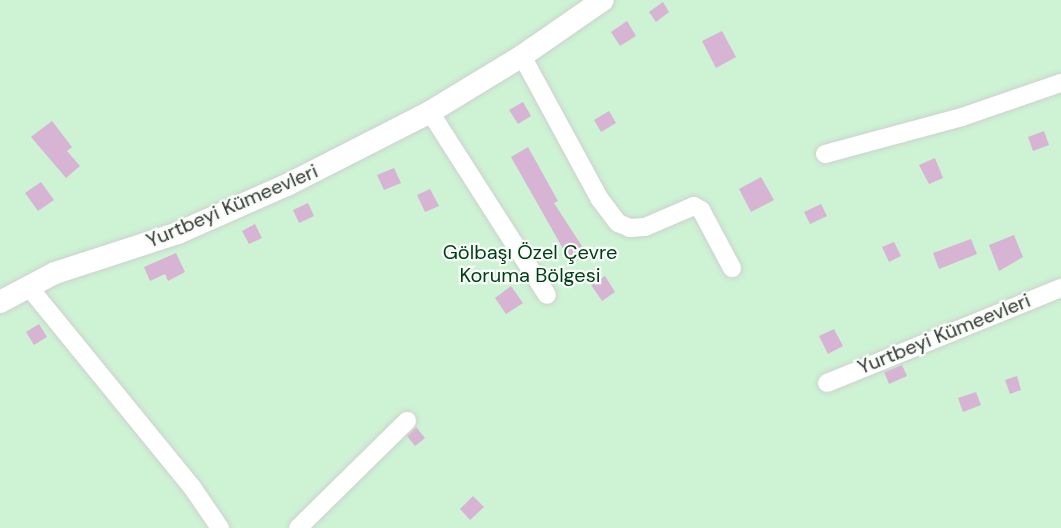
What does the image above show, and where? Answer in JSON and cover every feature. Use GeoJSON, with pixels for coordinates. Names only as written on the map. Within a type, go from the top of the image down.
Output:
{"type":"FeatureCollection","features":[{"type":"Feature","properties":{"kind":"street","name":"Yurtbeyi Kümeevleri"},"geometry":{"type":"LineString","coordinates":[[0,302],[69,267],[144,245],[225,213],[430,112],[522,56],[603,0]]}},
{"type":"Feature","properties":{"kind":"street"},"geometry":{"type":"LineString","coordinates":[[522,56],[599,198],[618,223],[630,228],[645,227],[694,206],[701,210],[732,268]]}},
{"type":"Feature","properties":{"kind":"street"},"geometry":{"type":"LineString","coordinates":[[825,154],[962,117],[1061,83]]}},
{"type":"Feature","properties":{"kind":"street"},"geometry":{"type":"LineString","coordinates":[[430,112],[547,295]]}},
{"type":"Feature","properties":{"kind":"street"},"geometry":{"type":"LineString","coordinates":[[28,286],[192,487],[220,528]]}},
{"type":"Feature","properties":{"kind":"street","name":"Yurtbeyi Kümeevleri"},"geometry":{"type":"LineString","coordinates":[[827,383],[1061,288]]}},
{"type":"Feature","properties":{"kind":"street"},"geometry":{"type":"LineString","coordinates":[[298,528],[407,421]]}},
{"type":"Feature","properties":{"kind":"green space","name":"Gölbaşı Özel Çevre Koruma Bölgesi"},"geometry":{"type":"Polygon","coordinates":[[[0,0],[1061,0],[1061,528],[0,528],[0,0]]]}},
{"type":"Feature","properties":{"kind":"building"},"geometry":{"type":"Polygon","coordinates":[[[663,2],[669,12],[656,22],[649,12],[663,2]]]}},
{"type":"Feature","properties":{"kind":"building"},"geometry":{"type":"Polygon","coordinates":[[[627,21],[636,36],[620,46],[611,32],[627,21]]]}},
{"type":"Feature","properties":{"kind":"building"},"geometry":{"type":"Polygon","coordinates":[[[722,31],[736,57],[716,68],[702,41],[722,31]]]}},
{"type":"Feature","properties":{"kind":"building"},"geometry":{"type":"Polygon","coordinates":[[[523,102],[531,116],[518,124],[509,110],[523,102]]]}},
{"type":"Feature","properties":{"kind":"building"},"geometry":{"type":"Polygon","coordinates":[[[609,111],[616,123],[601,132],[594,120],[609,111]]]}},
{"type":"Feature","properties":{"kind":"building"},"geometry":{"type":"Polygon","coordinates":[[[52,121],[72,147],[67,151],[80,166],[66,178],[31,137],[52,121]]]}},
{"type":"Feature","properties":{"kind":"building"},"geometry":{"type":"Polygon","coordinates":[[[1044,131],[1049,145],[1033,151],[1028,137],[1044,131]]]}},
{"type":"Feature","properties":{"kind":"building"},"geometry":{"type":"Polygon","coordinates":[[[528,147],[558,201],[554,203],[585,251],[570,261],[511,157],[528,147]]]}},
{"type":"Feature","properties":{"kind":"building"},"geometry":{"type":"Polygon","coordinates":[[[935,158],[943,178],[929,184],[919,165],[935,158]]]}},
{"type":"Feature","properties":{"kind":"building"},"geometry":{"type":"Polygon","coordinates":[[[394,168],[401,183],[384,190],[377,175],[394,168]]]}},
{"type":"Feature","properties":{"kind":"building"},"geometry":{"type":"Polygon","coordinates":[[[761,177],[774,200],[751,212],[739,189],[761,177]]]}},
{"type":"Feature","properties":{"kind":"building"},"geometry":{"type":"Polygon","coordinates":[[[41,182],[54,200],[38,211],[25,193],[41,182]]]}},
{"type":"Feature","properties":{"kind":"building"},"geometry":{"type":"Polygon","coordinates":[[[430,189],[439,206],[425,212],[417,195],[430,189]]]}},
{"type":"Feature","properties":{"kind":"building"},"geometry":{"type":"Polygon","coordinates":[[[308,203],[314,216],[299,223],[293,210],[308,203]]]}},
{"type":"Feature","properties":{"kind":"building"},"geometry":{"type":"Polygon","coordinates":[[[821,204],[827,216],[810,224],[804,212],[821,204]]]}},
{"type":"Feature","properties":{"kind":"building"},"geometry":{"type":"Polygon","coordinates":[[[255,224],[262,238],[249,244],[242,231],[255,224]]]}},
{"type":"Feature","properties":{"kind":"building"},"geometry":{"type":"Polygon","coordinates":[[[1014,235],[1023,257],[999,271],[989,245],[1014,235]]]}},
{"type":"Feature","properties":{"kind":"building"},"geometry":{"type":"Polygon","coordinates":[[[971,239],[977,254],[939,269],[933,253],[971,239]]]}},
{"type":"Feature","properties":{"kind":"building"},"geometry":{"type":"Polygon","coordinates":[[[894,242],[901,256],[889,262],[882,247],[894,242]]]}},
{"type":"Feature","properties":{"kind":"building"},"geometry":{"type":"Polygon","coordinates":[[[176,253],[185,272],[168,281],[165,274],[150,281],[144,267],[176,253]]]}},
{"type":"Feature","properties":{"kind":"building"},"geometry":{"type":"Polygon","coordinates":[[[605,276],[615,292],[602,301],[591,285],[605,276]]]}},
{"type":"Feature","properties":{"kind":"building"},"geometry":{"type":"Polygon","coordinates":[[[511,286],[523,303],[506,314],[495,298],[511,286]]]}},
{"type":"Feature","properties":{"kind":"building"},"geometry":{"type":"Polygon","coordinates":[[[39,324],[47,337],[34,345],[26,332],[39,324]]]}},
{"type":"Feature","properties":{"kind":"building"},"geometry":{"type":"Polygon","coordinates":[[[834,329],[843,346],[828,354],[819,336],[834,329]]]}},
{"type":"Feature","properties":{"kind":"building"},"geometry":{"type":"Polygon","coordinates":[[[902,365],[907,376],[889,384],[884,372],[902,365]]]}},
{"type":"Feature","properties":{"kind":"building"},"geometry":{"type":"Polygon","coordinates":[[[1017,376],[1021,390],[1010,394],[1005,380],[1017,376]]]}},
{"type":"Feature","properties":{"kind":"building"},"geometry":{"type":"Polygon","coordinates":[[[976,392],[981,405],[963,412],[958,398],[976,392]]]}},
{"type":"Feature","properties":{"kind":"building"},"geometry":{"type":"Polygon","coordinates":[[[416,427],[425,438],[415,446],[407,436],[416,427]]]}},
{"type":"Feature","properties":{"kind":"building"},"geometry":{"type":"Polygon","coordinates":[[[473,496],[484,507],[470,520],[460,509],[473,496]]]}}]}
